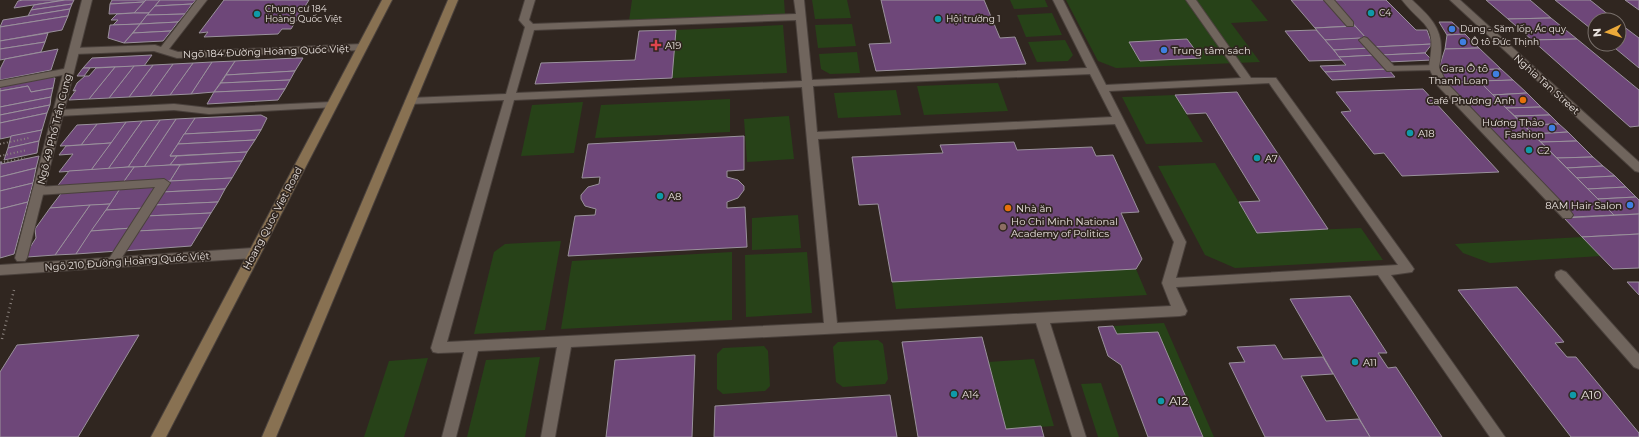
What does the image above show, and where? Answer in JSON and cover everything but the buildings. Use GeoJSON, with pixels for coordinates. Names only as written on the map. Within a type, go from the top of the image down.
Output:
{"type":"FeatureCollection","features":[{"type":"Feature","properties":{"kind":"main road","name":"Hoang Quoc Viet Road"},"geometry":{"type":"LineString","coordinates":[[158,437],[386,0]]}},
{"type":"Feature","properties":{"kind":"main road"},"geometry":{"type":"LineString","coordinates":[[269,437],[453,0]]}},
{"type":"Feature","properties":{"kind":"street","name":"Ngõ 49 Phố Trần Cung"},"geometry":{"type":"LineString","coordinates":[[20,264],[87,0]]}},
{"type":"Feature","properties":{"kind":"street"},"geometry":{"type":"LineString","coordinates":[[163,50],[202,0]]}},
{"type":"Feature","properties":{"kind":"street"},"geometry":{"type":"LineString","coordinates":[[530,0],[524,20],[530,27]]}},
{"type":"Feature","properties":{"kind":"street"},"geometry":{"type":"LineString","coordinates":[[799,0],[831,328]]}},
{"type":"Feature","properties":{"kind":"street"},"geometry":{"type":"LineString","coordinates":[[530,27],[438,348],[1180,311],[1168,283],[1180,242],[1058,0]]}},
{"type":"Feature","properties":{"kind":"street"},"geometry":{"type":"LineString","coordinates":[[1191,0],[1248,81]]}},
{"type":"Feature","properties":{"kind":"street"},"geometry":{"type":"LineString","coordinates":[[1328,0],[1350,24]]}},
{"type":"Feature","properties":{"kind":"street"},"geometry":{"type":"LineString","coordinates":[[1407,0],[1432,24],[1437,36],[1438,49],[1434,67],[1441,83],[1567,215]]}},
{"type":"Feature","properties":{"kind":"street","name":"Nghia Tan Street"},"geometry":{"type":"LineString","coordinates":[[1454,0],[1639,168]]}},
{"type":"Feature","properties":{"kind":"street"},"geometry":{"type":"LineString","coordinates":[[530,27],[801,17]]}},
{"type":"Feature","properties":{"kind":"street"},"geometry":{"type":"LineString","coordinates":[[1364,40],[1391,69],[1434,67]]}},
{"type":"Feature","properties":{"kind":"street","name":"Ngõ 184 Đường Hoàng Quốc Việt"},"geometry":{"type":"LineString","coordinates":[[74,50],[155,48],[177,55],[362,47]]}},
{"type":"Feature","properties":{"kind":"street"},"geometry":{"type":"LineString","coordinates":[[0,84],[69,70]]}},
{"type":"Feature","properties":{"kind":"street"},"geometry":{"type":"LineString","coordinates":[[410,101],[1094,71]]}},
{"type":"Feature","properties":{"kind":"street"},"geometry":{"type":"LineString","coordinates":[[1102,88],[1272,80],[1408,269],[1168,283]]}},
{"type":"Feature","properties":{"kind":"street"},"geometry":{"type":"LineString","coordinates":[[58,113],[174,107],[209,111],[331,105]]}},
{"type":"Feature","properties":{"kind":"street"},"geometry":{"type":"LineString","coordinates":[[813,136],[1119,120]]}},
{"type":"Feature","properties":{"kind":"street"},"geometry":{"type":"LineString","coordinates":[[38,191],[164,183],[113,262]]}},
{"type":"Feature","properties":{"kind":"street","name":"Ngõ 210 Đường Hoàng Quốc Việt"},"geometry":{"type":"LineString","coordinates":[[0,270],[20,264],[113,262],[253,253]]}},
{"type":"Feature","properties":{"kind":"street"},"geometry":{"type":"LineString","coordinates":[[1382,271],[1498,437]]}},
{"type":"Feature","properties":{"kind":"street"},"geometry":{"type":"LineString","coordinates":[[1561,276],[1639,363]]}},
{"type":"Feature","properties":{"kind":"street"},"geometry":{"type":"LineString","coordinates":[[1041,318],[1079,437]]}},
{"type":"Feature","properties":{"kind":"street"},"geometry":{"type":"LineString","coordinates":[[548,437],[565,341]]}},
{"type":"Feature","properties":{"kind":"street"},"geometry":{"type":"LineString","coordinates":[[449,437],[472,346]]}},
{"type":"Feature","properties":{"kind":"path"},"geometry":{"type":"LineString","coordinates":[[0,144],[53,132]]}},
{"type":"Feature","properties":{"kind":"path"},"geometry":{"type":"LineString","coordinates":[[2,339],[20,264]]}},
{"type":"Feature","properties":{"kind":"green space"},"geometry":{"type":"Polygon","coordinates":[[[632,0],[784,0],[785,14],[629,21],[632,0]]]}},
{"type":"Feature","properties":{"kind":"green space"},"geometry":{"type":"Polygon","coordinates":[[[812,0],[847,0],[851,18],[815,19],[812,0]]]}},
{"type":"Feature","properties":{"kind":"green space"},"geometry":{"type":"Polygon","coordinates":[[[1010,0],[1045,0],[1048,7],[1014,9],[1010,0]]]}},
{"type":"Feature","properties":{"kind":"green space"},"geometry":{"type":"Polygon","coordinates":[[[1066,0],[1251,0],[1268,21],[1231,23],[1260,62],[1116,68],[1098,61],[1066,0]],[[1187,39],[1129,42],[1140,61],[1200,58],[1187,39]]]}},
{"type":"Feature","properties":{"kind":"green space"},"geometry":{"type":"Polygon","coordinates":[[[1052,13],[1062,35],[1026,37],[1017,15],[1052,13]]]}},
{"type":"Feature","properties":{"kind":"green space"},"geometry":{"type":"Polygon","coordinates":[[[852,24],[856,46],[818,48],[815,25],[852,24]]]}},
{"type":"Feature","properties":{"kind":"green space"},"geometry":{"type":"Polygon","coordinates":[[[783,25],[787,73],[672,78],[676,30],[783,25]]]}},
{"type":"Feature","properties":{"kind":"green space"},"geometry":{"type":"Polygon","coordinates":[[[1065,40],[1073,55],[1068,61],[1037,62],[1028,42],[1065,40]]]}},
{"type":"Feature","properties":{"kind":"green space"},"geometry":{"type":"Polygon","coordinates":[[[857,52],[860,73],[830,74],[821,69],[819,54],[857,52]]]}},
{"type":"Feature","properties":{"kind":"green space"},"geometry":{"type":"Polygon","coordinates":[[[998,83],[1008,111],[924,115],[917,86],[998,83]]]}},
{"type":"Feature","properties":{"kind":"green space"},"geometry":{"type":"Polygon","coordinates":[[[896,90],[901,115],[838,118],[834,93],[896,90]]]}},
{"type":"Feature","properties":{"kind":"green space"},"geometry":{"type":"Polygon","coordinates":[[[1175,95],[1203,142],[1146,144],[1122,97],[1175,95]]]}},
{"type":"Feature","properties":{"kind":"green space"},"geometry":{"type":"Polygon","coordinates":[[[730,99],[730,132],[595,138],[601,105],[730,99]]]}},
{"type":"Feature","properties":{"kind":"green space"},"geometry":{"type":"Polygon","coordinates":[[[583,102],[574,153],[521,156],[532,105],[583,102]]]}},
{"type":"Feature","properties":{"kind":"green space"},"geometry":{"type":"Polygon","coordinates":[[[789,116],[794,159],[747,162],[744,119],[789,116]]]}},
{"type":"Feature","properties":{"kind":"green space"},"geometry":{"type":"Polygon","coordinates":[[[1215,163],[1257,232],[1361,228],[1383,260],[1235,268],[1205,255],[1158,166],[1215,163]]]}},
{"type":"Feature","properties":{"kind":"green space"},"geometry":{"type":"Polygon","coordinates":[[[798,215],[801,248],[752,250],[752,218],[798,215]]]}},
{"type":"Feature","properties":{"kind":"green space"},"geometry":{"type":"Polygon","coordinates":[[[1582,237],[1601,256],[1490,263],[1463,253],[1455,244],[1582,237]]]}},
{"type":"Feature","properties":{"kind":"green space"},"geometry":{"type":"Polygon","coordinates":[[[561,241],[545,330],[474,334],[494,252],[505,244],[561,241]]]}},
{"type":"Feature","properties":{"kind":"green space"},"geometry":{"type":"Polygon","coordinates":[[[732,252],[732,320],[561,329],[572,261],[732,252]]]}},
{"type":"Feature","properties":{"kind":"green space"},"geometry":{"type":"Polygon","coordinates":[[[807,252],[812,313],[746,317],[745,255],[807,252]]]}},
{"type":"Feature","properties":{"kind":"green space"},"geometry":{"type":"Polygon","coordinates":[[[1136,269],[1147,295],[896,309],[892,282],[1136,269]]]}},
{"type":"Feature","properties":{"kind":"green space"},"geometry":{"type":"Polygon","coordinates":[[[1164,323],[1214,437],[1203,437],[1158,332],[1117,334],[1114,326],[1164,323]]]}},
{"type":"Feature","properties":{"kind":"green space"},"geometry":{"type":"Polygon","coordinates":[[[878,340],[883,344],[888,379],[885,384],[843,387],[836,382],[833,347],[838,342],[878,340]]]}},
{"type":"Feature","properties":{"kind":"green space"},"geometry":{"type":"Polygon","coordinates":[[[764,346],[768,351],[770,386],[765,391],[723,394],[717,389],[717,354],[723,348],[764,346]]]}},
{"type":"Feature","properties":{"kind":"green space"},"geometry":{"type":"Polygon","coordinates":[[[540,357],[525,437],[467,437],[486,360],[540,357]]]}},
{"type":"Feature","properties":{"kind":"green space"},"geometry":{"type":"Polygon","coordinates":[[[428,358],[404,437],[364,437],[389,361],[428,358]]]}},
{"type":"Feature","properties":{"kind":"green space"},"geometry":{"type":"Polygon","coordinates":[[[1034,359],[1054,426],[1006,429],[988,362],[1034,359]]]}},
{"type":"Feature","properties":{"kind":"green space"},"geometry":{"type":"Polygon","coordinates":[[[1101,383],[1119,437],[1098,437],[1081,384],[1101,383]]]}},
{"type":"Feature","properties":{"kind":"place","name":"C4"},"geometry":{"type":"Point","coordinates":[1371,13]}},
{"type":"Feature","properties":{"kind":"place","name":"Chung cư 184 Hoàng Quốc Việt"},"geometry":{"type":"Point","coordinates":[257,14]}},
{"type":"Feature","properties":{"kind":"place","name":"Hội trường 1"},"geometry":{"type":"Point","coordinates":[938,19]}},
{"type":"Feature","properties":{"kind":"place","name":"Dũng - Săm lốp, Ác quy"},"geometry":{"type":"Point","coordinates":[1452,29]}},
{"type":"Feature","properties":{"kind":"place","name":"Ô tô Đức Thịnh"},"geometry":{"type":"Point","coordinates":[1463,42]}},
{"type":"Feature","properties":{"kind":"place","name":"A19"},"geometry":{"type":"Point","coordinates":[656,45]}},
{"type":"Feature","properties":{"kind":"place","name":"Trung tâm sách"},"geometry":{"type":"Point","coordinates":[1164,50]}},
{"type":"Feature","properties":{"kind":"place","name":"Gara Ô tô Thanh Loan"},"geometry":{"type":"Point","coordinates":[1496,74]}},
{"type":"Feature","properties":{"kind":"place","name":"Café Phương Anh"},"geometry":{"type":"Point","coordinates":[1523,100]}},
{"type":"Feature","properties":{"kind":"place","name":"Hương Thảo Fashion"},"geometry":{"type":"Point","coordinates":[1552,128]}},
{"type":"Feature","properties":{"kind":"place","name":"A18"},"geometry":{"type":"Point","coordinates":[1410,133]}},
{"type":"Feature","properties":{"kind":"place","name":"C2"},"geometry":{"type":"Point","coordinates":[1529,150]}},
{"type":"Feature","properties":{"kind":"place","name":"A7"},"geometry":{"type":"Point","coordinates":[1257,158]}},
{"type":"Feature","properties":{"kind":"place","name":"A8"},"geometry":{"type":"Point","coordinates":[660,196]}},
{"type":"Feature","properties":{"kind":"place","name":"8AM Hair Salon"},"geometry":{"type":"Point","coordinates":[1630,205]}},
{"type":"Feature","properties":{"kind":"place","name":"Nhà ăn"},"geometry":{"type":"Point","coordinates":[1008,208]}},
{"type":"Feature","properties":{"kind":"place","name":"Ho Chi Minh National Academy of Politics"},"geometry":{"type":"Point","coordinates":[1003,227]}},
{"type":"Feature","properties":{"kind":"place","name":"A11"},"geometry":{"type":"Point","coordinates":[1355,362]}},
{"type":"Feature","properties":{"kind":"place","name":"A14"},"geometry":{"type":"Point","coordinates":[954,394]}},
{"type":"Feature","properties":{"kind":"place","name":"A10"},"geometry":{"type":"Point","coordinates":[1573,395]}},
{"type":"Feature","properties":{"kind":"place","name":"A12"},"geometry":{"type":"Point","coordinates":[1161,401]}}]}
